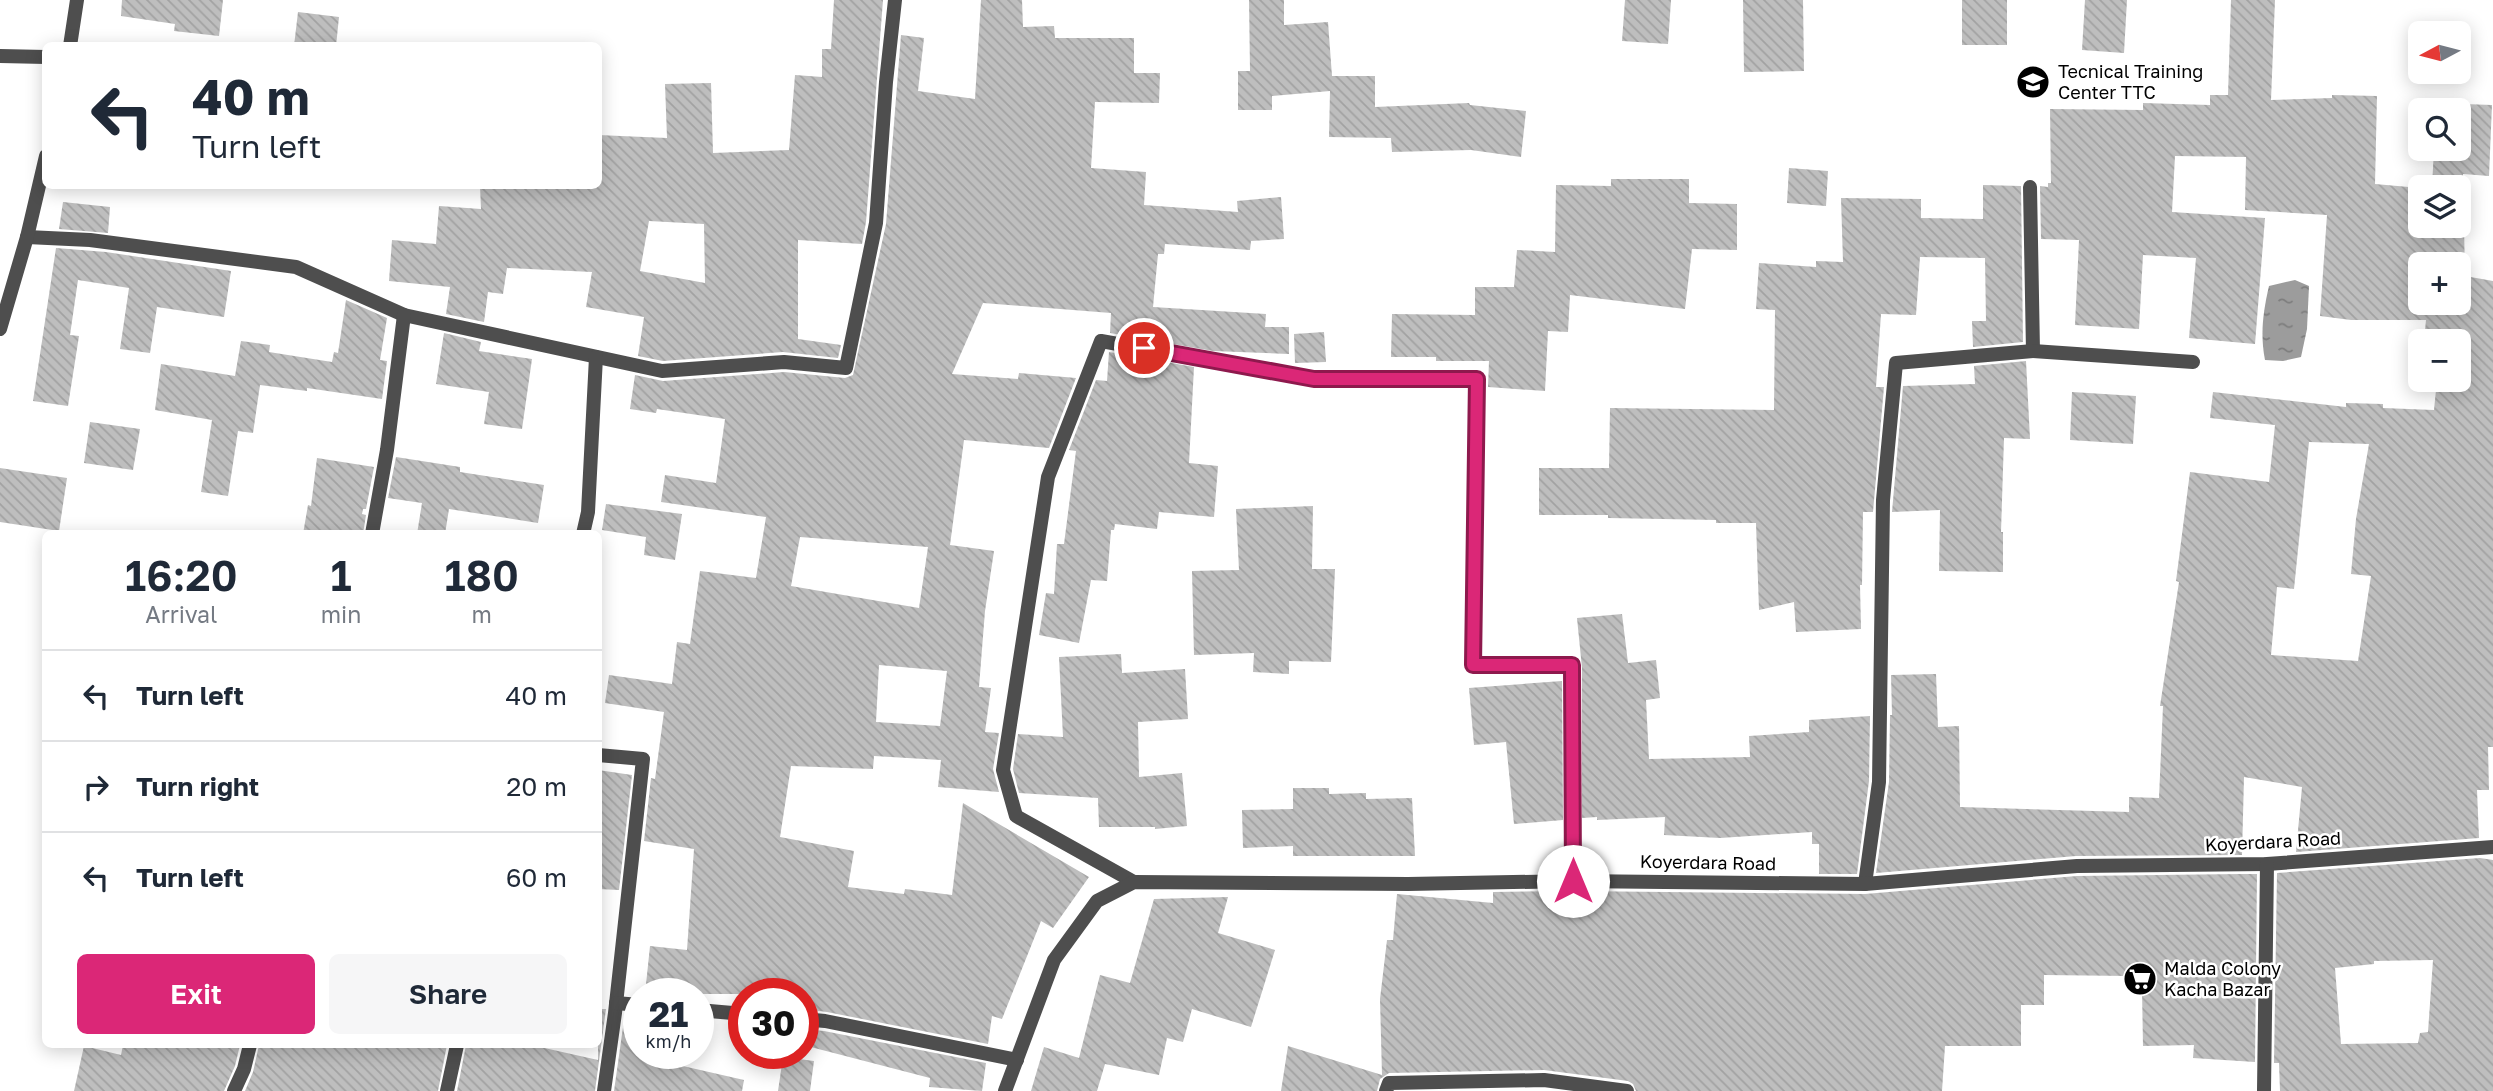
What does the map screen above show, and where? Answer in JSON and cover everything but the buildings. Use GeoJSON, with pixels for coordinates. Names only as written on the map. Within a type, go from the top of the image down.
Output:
{"type":"FeatureCollection","features":[{"type":"Feature","properties":{"kind":"street"},"geometry":{"type":"LineString","coordinates":[[71,42],[77,0]]}},
{"type":"Feature","properties":{"kind":"street"},"geometry":{"type":"LineString","coordinates":[[27,237],[90,240],[296,267],[404,315],[663,371],[784,362],[846,368],[876,223],[895,0]]}},
{"type":"Feature","properties":{"kind":"street"},"geometry":{"type":"LineString","coordinates":[[0,56],[42,57]]}},
{"type":"Feature","properties":{"kind":"street"},"geometry":{"type":"LineString","coordinates":[[0,329],[6,279],[27,237],[42,173]]}},
{"type":"Feature","properties":{"kind":"street"},"geometry":{"type":"LineString","coordinates":[[2030,187],[2033,351]]}},
{"type":"Feature","properties":{"kind":"street"},"geometry":{"type":"LineString","coordinates":[[373,530],[387,450],[404,315]]}},
{"type":"Feature","properties":{"kind":"street"},"geometry":{"type":"LineString","coordinates":[[1134,882],[1016,816],[1003,770],[1048,477],[1101,341],[1314,379],[1477,379],[1473,665],[1572,665],[1573,881]]}},
{"type":"Feature","properties":{"kind":"street"},"geometry":{"type":"LineString","coordinates":[[1865,884],[1879,782],[1883,500],[1896,363],[2033,351],[2193,362]]}},
{"type":"Feature","properties":{"kind":"street"},"geometry":{"type":"LineString","coordinates":[[584,530],[588,512],[596,357]]}},
{"type":"Feature","properties":{"kind":"street"},"geometry":{"type":"LineString","coordinates":[[602,755],[643,759],[604,1091]]}},
{"type":"Feature","properties":{"kind":"street","name":"Koyerdara Road"},"geometry":{"type":"LineString","coordinates":[[1005,1091],[1054,960],[1097,901],[1134,882],[1408,884],[1573,881],[1865,884],[2077,866],[2267,864],[2493,847]]}},
{"type":"Feature","properties":{"kind":"street"},"geometry":{"type":"LineString","coordinates":[[2263,1091],[2267,864]]}},
{"type":"Feature","properties":{"kind":"street"},"geometry":{"type":"LineString","coordinates":[[616,1003],[623,1004]]}},
{"type":"Feature","properties":{"kind":"street"},"geometry":{"type":"LineString","coordinates":[[819,1020],[1017,1060]]}},
{"type":"Feature","properties":{"kind":"street"},"geometry":{"type":"LineString","coordinates":[[234,1091],[249,1048]]}},
{"type":"Feature","properties":{"kind":"street"},"geometry":{"type":"LineString","coordinates":[[447,1091],[456,1048]]}},
{"type":"Feature","properties":{"kind":"street"},"geometry":{"type":"LineString","coordinates":[[1386,1091],[1389,1083],[1543,1086],[1627,1091]]}},
{"type":"Feature","properties":{"kind":"water"},"geometry":{"type":"Polygon","coordinates":[[[2295,280],[2309,286],[2307,329],[2301,357],[2283,361],[2265,360],[2263,323],[2269,286],[2295,280]]]}},
{"type":"Feature","properties":{"kind":"place","name":"Tecnical Training Center TTC"},"geometry":{"type":"Point","coordinates":[2033,82]}},
{"type":"Feature","properties":{"kind":"place","name":"Malda Colony Kacha Bazar"},"geometry":{"type":"Point","coordinates":[2140,979]}},
{"type":"Feature","properties":{"kind":"route"},"geometry":{"type":"LineString","coordinates":[[1144,348],[1314,379],[1477,379],[1473,665],[1572,665],[1573,881]]}}]}
